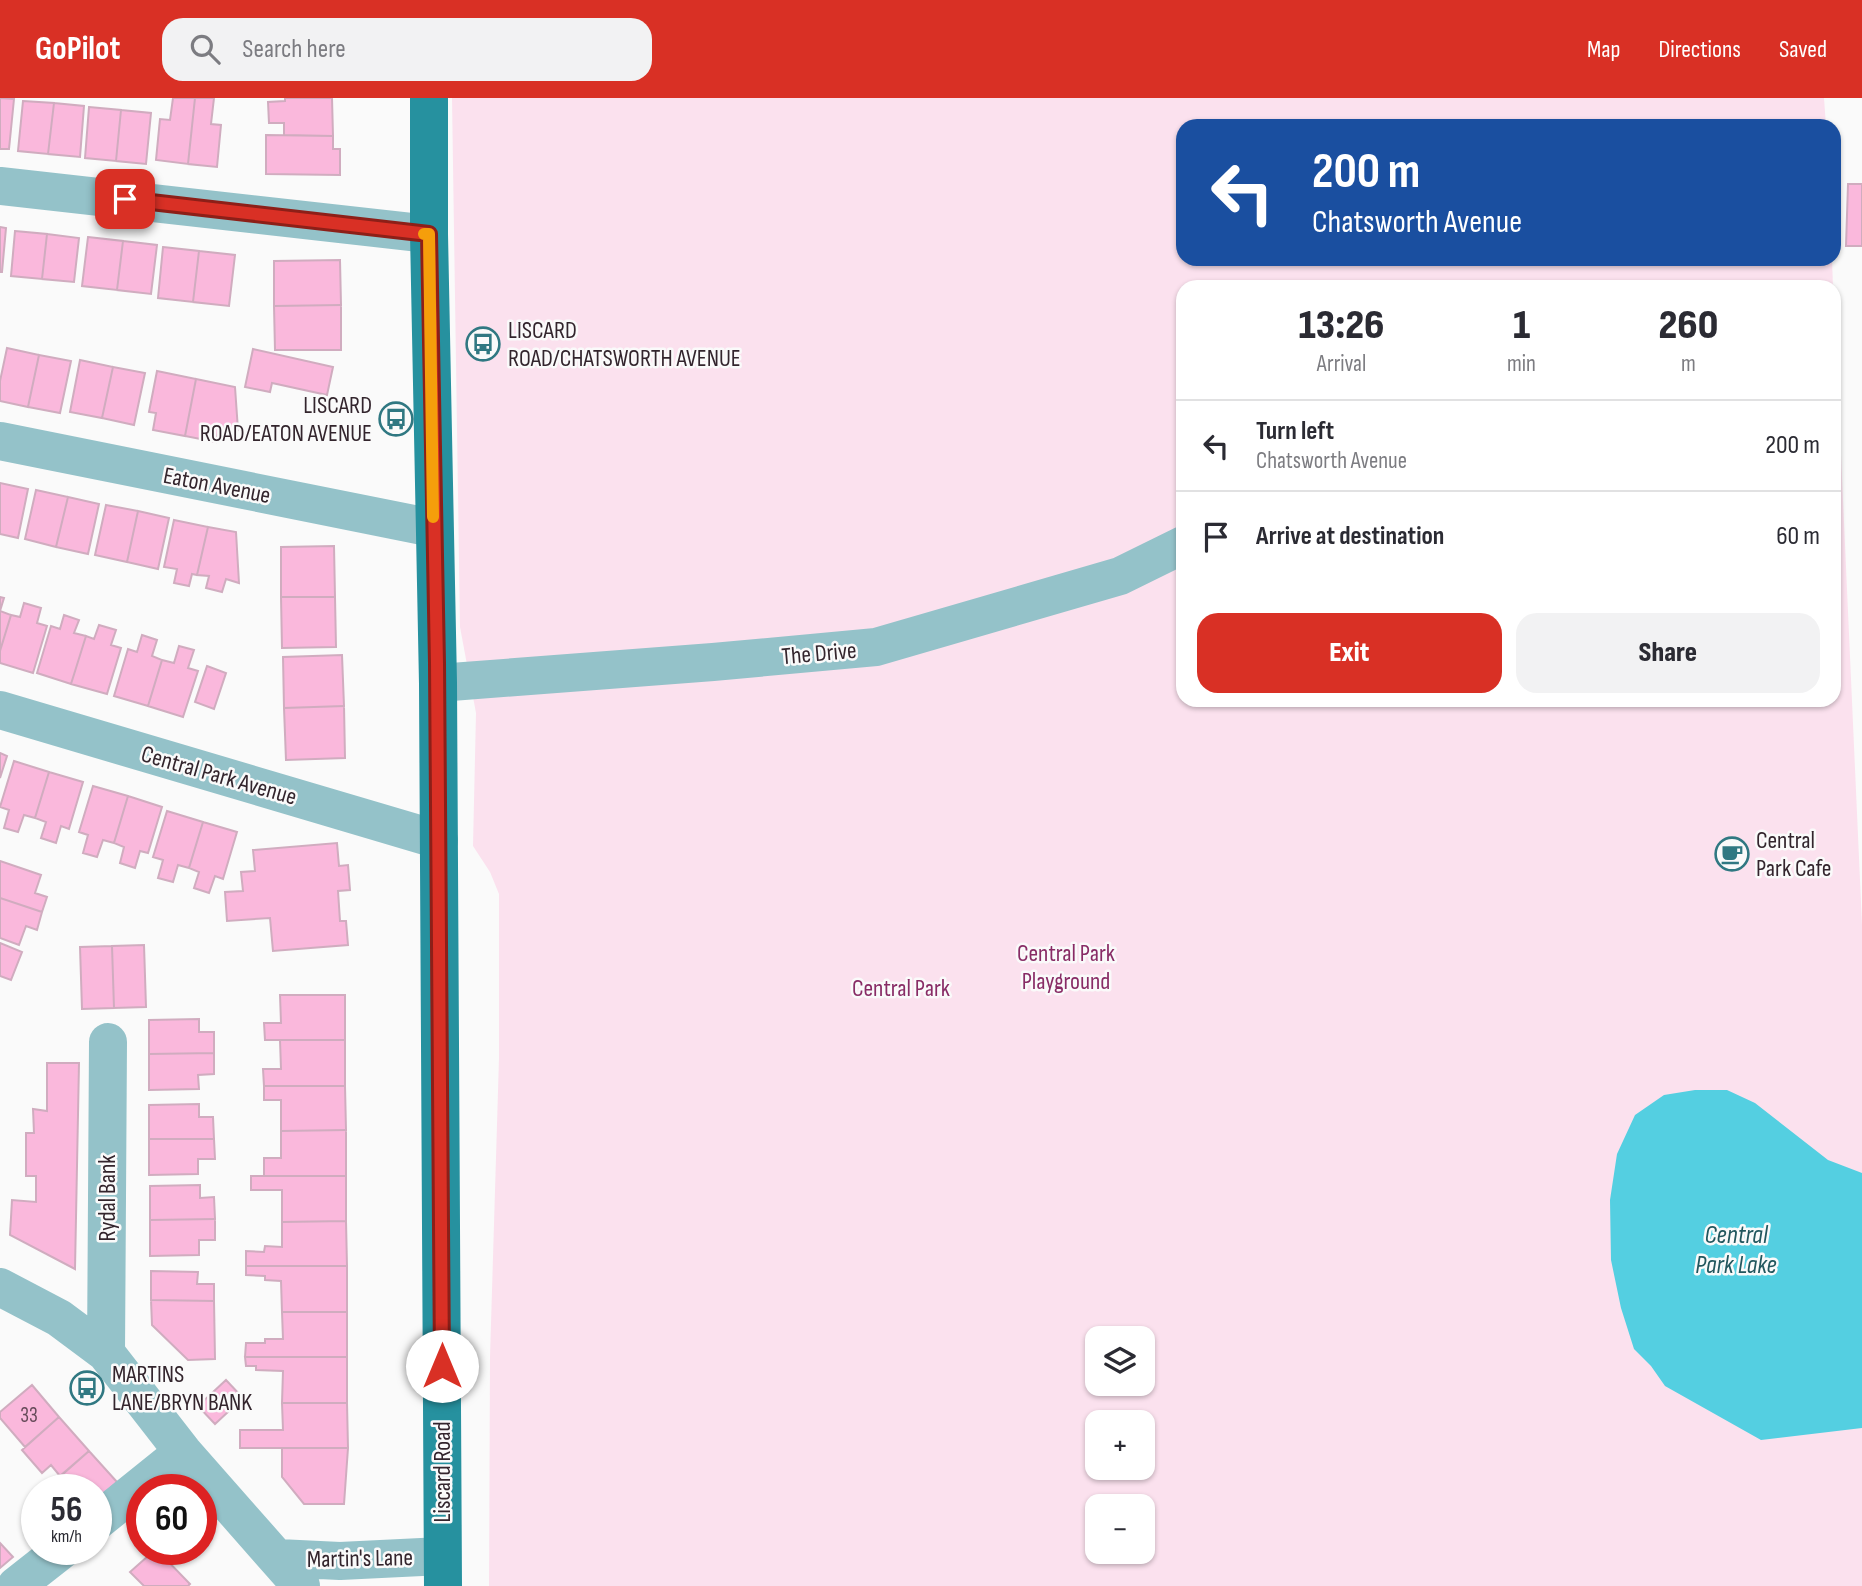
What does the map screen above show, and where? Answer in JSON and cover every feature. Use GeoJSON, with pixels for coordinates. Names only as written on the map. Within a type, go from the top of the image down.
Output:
{"type":"FeatureCollection","features":[{"type":"Feature","properties":{"kind":"main road","name":"Liscard Road"},"geometry":{"type":"LineString","coordinates":[[429,98],[433,528],[438,683],[443,1571]]}},
{"type":"Feature","properties":{"kind":"street"},"geometry":{"type":"LineString","coordinates":[[0,186],[429,234]]}},
{"type":"Feature","properties":{"kind":"street","name":"Eaton Avenue"},"geometry":{"type":"LineString","coordinates":[[0,441],[433,528]]}},
{"type":"Feature","properties":{"kind":"street","name":"The Drive"},"geometry":{"type":"LineString","coordinates":[[438,683],[713,663],[876,647],[1120,576],[1176,548]]}},
{"type":"Feature","properties":{"kind":"street","name":"Central Park Avenue"},"geometry":{"type":"LineString","coordinates":[[0,710],[439,840]]}},
{"type":"Feature","properties":{"kind":"street","name":"Rydal Bank"},"geometry":{"type":"LineString","coordinates":[[106,1353],[108,1042]]}},
{"type":"Feature","properties":{"kind":"street","name":"Martin's Lane"},"geometry":{"type":"LineString","coordinates":[[0,1287],[59,1318],[106,1353],[183,1452],[290,1572],[340,1561],[443,1571]]}},
{"type":"Feature","properties":{"kind":"street"},"geometry":{"type":"LineString","coordinates":[[112,1509],[183,1452]]}},
{"type":"Feature","properties":{"kind":"street"},"geometry":{"type":"LineString","coordinates":[[16,1586],[43,1565]]}},
{"type":"Feature","properties":{"kind":"green space","name":"Central Park"},"geometry":{"type":"Polygon","coordinates":[[[452,98],[1824,98],[1826,119],[1176,119],[1176,266],[1832,266],[1833,280],[1176,280],[1176,707],[1841,707],[1841,455],[1862,925],[1862,1586],[489,1586],[490,1357],[499,1058],[499,894],[490,872],[473,846],[476,713],[460,627],[452,98]]]}},
{"type":"Feature","properties":{"kind":"water","name":"Central Park Lake"},"geometry":{"type":"Polygon","coordinates":[[[1695,1090],[1727,1090],[1755,1103],[1828,1160],[1862,1173],[1862,1428],[1761,1440],[1665,1386],[1651,1366],[1634,1349],[1621,1308],[1611,1260],[1610,1200],[1617,1154],[1635,1115],[1664,1095],[1695,1090]]]}},
{"type":"Feature","properties":{"kind":"building"},"geometry":{"type":"Polygon","coordinates":[[[0,98],[14,99],[9,149],[0,149],[0,98]]]}},
{"type":"Feature","properties":{"kind":"building"},"geometry":{"type":"Polygon","coordinates":[[[173,98],[195,98],[188,164],[156,160],[160,119],[170,120],[173,98]]]}},
{"type":"Feature","properties":{"kind":"building"},"geometry":{"type":"Polygon","coordinates":[[[195,98],[214,98],[211,124],[221,125],[217,167],[188,164],[195,98]]]}},
{"type":"Feature","properties":{"kind":"building"},"geometry":{"type":"Polygon","coordinates":[[[285,98],[332,98],[333,136],[284,135],[284,123],[269,123],[268,102],[285,101],[285,98]]]}},
{"type":"Feature","properties":{"kind":"building"},"geometry":{"type":"Polygon","coordinates":[[[23,101],[54,103],[48,154],[18,151],[23,101]]]}},
{"type":"Feature","properties":{"kind":"building"},"geometry":{"type":"Polygon","coordinates":[[[54,103],[84,106],[80,157],[48,154],[54,103]]]}},
{"type":"Feature","properties":{"kind":"building"},"geometry":{"type":"Polygon","coordinates":[[[89,107],[121,110],[116,161],[85,158],[89,107]]]}},
{"type":"Feature","properties":{"kind":"building"},"geometry":{"type":"Polygon","coordinates":[[[121,110],[151,113],[146,164],[116,161],[121,110]]]}},
{"type":"Feature","properties":{"kind":"building"},"geometry":{"type":"Polygon","coordinates":[[[266,135],[333,136],[333,149],[340,149],[340,175],[266,174],[266,135]]]}},
{"type":"Feature","properties":{"kind":"building"},"geometry":{"type":"Polygon","coordinates":[[[1848,184],[1862,184],[1862,246],[1846,246],[1848,184]]]}},
{"type":"Feature","properties":{"kind":"building"},"geometry":{"type":"Polygon","coordinates":[[[0,227],[6,228],[2,272],[0,272],[0,227]]]}},
{"type":"Feature","properties":{"kind":"building"},"geometry":{"type":"Polygon","coordinates":[[[15,231],[47,234],[42,279],[11,276],[15,231]]]}},
{"type":"Feature","properties":{"kind":"building"},"geometry":{"type":"Polygon","coordinates":[[[47,234],[79,238],[74,282],[42,279],[47,234]]]}},
{"type":"Feature","properties":{"kind":"building"},"geometry":{"type":"Polygon","coordinates":[[[88,237],[123,241],[117,290],[82,286],[88,237]]]}},
{"type":"Feature","properties":{"kind":"building"},"geometry":{"type":"Polygon","coordinates":[[[123,241],[157,245],[151,294],[117,290],[123,241]]]}},
{"type":"Feature","properties":{"kind":"building"},"geometry":{"type":"Polygon","coordinates":[[[163,247],[199,251],[193,302],[158,298],[163,247]]]}},
{"type":"Feature","properties":{"kind":"building"},"geometry":{"type":"Polygon","coordinates":[[[199,251],[235,255],[229,306],[193,302],[199,251]]]}},
{"type":"Feature","properties":{"kind":"building"},"geometry":{"type":"Polygon","coordinates":[[[340,260],[341,305],[274,306],[274,261],[340,260]]]}},
{"type":"Feature","properties":{"kind":"building"},"geometry":{"type":"Polygon","coordinates":[[[341,305],[341,350],[275,350],[274,306],[341,305]]]}},
{"type":"Feature","properties":{"kind":"building"},"geometry":{"type":"Polygon","coordinates":[[[7,348],[39,355],[28,407],[0,401],[0,381],[7,348]]]}},
{"type":"Feature","properties":{"kind":"building"},"geometry":{"type":"Polygon","coordinates":[[[253,349],[333,367],[327,395],[272,383],[270,392],[245,387],[253,349]]]}},
{"type":"Feature","properties":{"kind":"building"},"geometry":{"type":"Polygon","coordinates":[[[39,355],[71,361],[60,413],[28,407],[39,355]]]}},
{"type":"Feature","properties":{"kind":"building"},"geometry":{"type":"Polygon","coordinates":[[[80,360],[113,367],[102,418],[70,412],[80,360]]]}},
{"type":"Feature","properties":{"kind":"building"},"geometry":{"type":"Polygon","coordinates":[[[113,367],[145,373],[134,425],[102,418],[113,367]]]}},
{"type":"Feature","properties":{"kind":"building"},"geometry":{"type":"Polygon","coordinates":[[[157,371],[196,379],[185,436],[153,430],[156,413],[149,412],[157,371]]]}},
{"type":"Feature","properties":{"kind":"building"},"geometry":{"type":"Polygon","coordinates":[[[196,379],[235,387],[238,430],[219,427],[216,442],[185,436],[196,379]]]}},
{"type":"Feature","properties":{"kind":"building"},"geometry":{"type":"Polygon","coordinates":[[[0,483],[28,489],[18,538],[0,534],[0,483]]]}},
{"type":"Feature","properties":{"kind":"building"},"geometry":{"type":"Polygon","coordinates":[[[36,490],[68,497],[56,547],[25,539],[36,490]]]}},
{"type":"Feature","properties":{"kind":"building"},"geometry":{"type":"Polygon","coordinates":[[[68,497],[99,504],[88,554],[56,547],[68,497]]]}},
{"type":"Feature","properties":{"kind":"building"},"geometry":{"type":"Polygon","coordinates":[[[106,505],[138,511],[127,562],[95,555],[106,505]]]}},
{"type":"Feature","properties":{"kind":"building"},"geometry":{"type":"Polygon","coordinates":[[[138,511],[169,518],[158,569],[127,562],[138,511]]]}},
{"type":"Feature","properties":{"kind":"building"},"geometry":{"type":"Polygon","coordinates":[[[174,520],[208,527],[197,575],[192,574],[189,586],[174,583],[177,569],[164,567],[174,520]]]}},
{"type":"Feature","properties":{"kind":"building"},"geometry":{"type":"Polygon","coordinates":[[[208,527],[236,532],[239,583],[226,579],[222,592],[206,588],[209,576],[197,575],[208,527]]]}},
{"type":"Feature","properties":{"kind":"building"},"geometry":{"type":"Polygon","coordinates":[[[334,546],[335,597],[281,597],[281,547],[334,546]]]}},
{"type":"Feature","properties":{"kind":"building"},"geometry":{"type":"Polygon","coordinates":[[[281,597],[335,597],[336,647],[282,648],[281,597]]]}},
{"type":"Feature","properties":{"kind":"building"},"geometry":{"type":"Polygon","coordinates":[[[24,603],[41,608],[37,623],[47,626],[33,673],[0,663],[0,651],[11,615],[20,617],[24,603]]]}},
{"type":"Feature","properties":{"kind":"building"},"geometry":{"type":"Polygon","coordinates":[[[0,611],[11,615],[0,651],[0,611]]]}},
{"type":"Feature","properties":{"kind":"building"},"geometry":{"type":"Polygon","coordinates":[[[64,615],[79,620],[74,633],[86,636],[71,684],[37,673],[51,626],[60,629],[64,615]]]}},
{"type":"Feature","properties":{"kind":"building"},"geometry":{"type":"Polygon","coordinates":[[[99,625],[116,630],[111,645],[121,648],[107,694],[71,684],[86,636],[94,639],[99,625]]]}},
{"type":"Feature","properties":{"kind":"building"},"geometry":{"type":"Polygon","coordinates":[[[142,635],[157,640],[152,656],[162,660],[148,706],[114,696],[128,649],[137,652],[142,635]]]}},
{"type":"Feature","properties":{"kind":"building"},"geometry":{"type":"Polygon","coordinates":[[[179,646],[194,650],[188,668],[198,671],[183,717],[148,706],[162,660],[174,663],[179,646]]]}},
{"type":"Feature","properties":{"kind":"building"},"geometry":{"type":"Polygon","coordinates":[[[342,655],[344,706],[284,708],[283,657],[342,655]]]}},
{"type":"Feature","properties":{"kind":"building"},"geometry":{"type":"Polygon","coordinates":[[[207,666],[226,673],[214,709],[195,702],[207,666]]]}},
{"type":"Feature","properties":{"kind":"building"},"geometry":{"type":"Polygon","coordinates":[[[344,706],[345,758],[286,760],[284,708],[344,706]]]}},
{"type":"Feature","properties":{"kind":"building"},"geometry":{"type":"Polygon","coordinates":[[[0,753],[7,756],[0,778],[0,753]]]}},
{"type":"Feature","properties":{"kind":"building"},"geometry":{"type":"Polygon","coordinates":[[[14,761],[49,772],[35,818],[24,815],[18,832],[4,828],[9,810],[0,807],[14,761]]]}},
{"type":"Feature","properties":{"kind":"building"},"geometry":{"type":"Polygon","coordinates":[[[49,772],[83,782],[69,829],[61,826],[56,843],[41,838],[46,822],[35,818],[49,772]]]}},
{"type":"Feature","properties":{"kind":"building"},"geometry":{"type":"Polygon","coordinates":[[[93,786],[128,796],[114,843],[103,840],[97,857],[83,853],[88,835],[79,832],[93,786]]]}},
{"type":"Feature","properties":{"kind":"building"},"geometry":{"type":"Polygon","coordinates":[[[128,796],[162,807],[148,853],[140,851],[135,868],[120,863],[124,847],[114,843],[128,796]]]}},
{"type":"Feature","properties":{"kind":"building"},"geometry":{"type":"Polygon","coordinates":[[[167,811],[203,822],[189,868],[178,865],[173,882],[158,878],[163,860],[153,857],[167,811]]]}},
{"type":"Feature","properties":{"kind":"building"},"geometry":{"type":"Polygon","coordinates":[[[203,822],[237,832],[223,879],[215,876],[209,893],[194,888],[199,872],[189,868],[203,822]]]}},
{"type":"Feature","properties":{"kind":"building"},"geometry":{"type":"Polygon","coordinates":[[[337,843],[339,866],[348,865],[350,890],[338,891],[340,921],[346,921],[348,945],[273,951],[270,918],[227,921],[225,892],[243,891],[241,872],[255,871],[253,850],[337,843]]]}},
{"type":"Feature","properties":{"kind":"building"},"geometry":{"type":"Polygon","coordinates":[[[0,861],[41,875],[35,893],[47,897],[42,912],[0,898],[0,861]]]}},
{"type":"Feature","properties":{"kind":"building"},"geometry":{"type":"Polygon","coordinates":[[[0,898],[42,912],[37,930],[26,926],[19,945],[0,938],[0,898]]]}},
{"type":"Feature","properties":{"kind":"building"},"geometry":{"type":"Polygon","coordinates":[[[0,943],[22,952],[11,980],[0,976],[0,943]]]}},
{"type":"Feature","properties":{"kind":"building"},"geometry":{"type":"Polygon","coordinates":[[[144,945],[146,1007],[114,1008],[112,946],[144,945]]]}},
{"type":"Feature","properties":{"kind":"building"},"geometry":{"type":"Polygon","coordinates":[[[112,946],[114,1008],[82,1009],[80,947],[112,946]]]}},
{"type":"Feature","properties":{"kind":"building"},"geometry":{"type":"Polygon","coordinates":[[[280,995],[345,995],[345,1040],[265,1040],[264,1023],[281,1023],[280,995]]]}},
{"type":"Feature","properties":{"kind":"building"},"geometry":{"type":"Polygon","coordinates":[[[199,1019],[199,1032],[214,1032],[214,1053],[149,1054],[149,1020],[199,1019]]]}},
{"type":"Feature","properties":{"kind":"building"},"geometry":{"type":"Polygon","coordinates":[[[280,1040],[345,1040],[345,1086],[264,1086],[263,1069],[281,1069],[280,1040]]]}},
{"type":"Feature","properties":{"kind":"building"},"geometry":{"type":"Polygon","coordinates":[[[214,1053],[214,1074],[198,1075],[199,1089],[149,1090],[149,1054],[214,1053]]]}},
{"type":"Feature","properties":{"kind":"building"},"geometry":{"type":"Polygon","coordinates":[[[47,1063],[79,1063],[75,1269],[10,1235],[12,1200],[36,1202],[36,1176],[26,1176],[26,1133],[34,1133],[33,1109],[47,1111],[47,1063]]]}},
{"type":"Feature","properties":{"kind":"building"},"geometry":{"type":"Polygon","coordinates":[[[264,1086],[345,1086],[346,1130],[281,1131],[281,1100],[264,1100],[264,1086]]]}},
{"type":"Feature","properties":{"kind":"building"},"geometry":{"type":"Polygon","coordinates":[[[199,1104],[199,1117],[213,1117],[214,1139],[149,1139],[149,1105],[199,1104]]]}},
{"type":"Feature","properties":{"kind":"building"},"geometry":{"type":"Polygon","coordinates":[[[346,1130],[346,1176],[264,1176],[264,1158],[281,1158],[281,1131],[346,1130]]]}},
{"type":"Feature","properties":{"kind":"building"},"geometry":{"type":"Polygon","coordinates":[[[149,1139],[214,1139],[215,1159],[198,1159],[198,1174],[149,1175],[149,1139]]]}},
{"type":"Feature","properties":{"kind":"building"},"geometry":{"type":"Polygon","coordinates":[[[251,1176],[346,1176],[346,1221],[282,1222],[282,1190],[251,1190],[251,1176]]]}},
{"type":"Feature","properties":{"kind":"building"},"geometry":{"type":"Polygon","coordinates":[[[200,1185],[200,1198],[214,1197],[215,1219],[150,1220],[150,1186],[200,1185]]]}},
{"type":"Feature","properties":{"kind":"building"},"geometry":{"type":"Polygon","coordinates":[[[215,1219],[215,1240],[199,1240],[199,1255],[150,1256],[150,1220],[215,1219]]]}},
{"type":"Feature","properties":{"kind":"building"},"geometry":{"type":"Polygon","coordinates":[[[346,1221],[347,1266],[246,1266],[246,1251],[264,1252],[265,1246],[282,1247],[282,1222],[346,1221]]]}},
{"type":"Feature","properties":{"kind":"building"},"geometry":{"type":"Polygon","coordinates":[[[246,1266],[347,1266],[347,1312],[282,1312],[281,1281],[265,1280],[265,1276],[246,1275],[246,1266]]]}},
{"type":"Feature","properties":{"kind":"building"},"geometry":{"type":"Polygon","coordinates":[[[151,1271],[198,1272],[197,1284],[214,1284],[214,1301],[151,1300],[151,1271]]]}},
{"type":"Feature","properties":{"kind":"building"},"geometry":{"type":"Polygon","coordinates":[[[151,1300],[214,1301],[215,1359],[188,1360],[152,1325],[151,1300]]]}},
{"type":"Feature","properties":{"kind":"building"},"geometry":{"type":"Polygon","coordinates":[[[282,1312],[347,1312],[347,1357],[245,1357],[246,1343],[283,1339],[282,1312]]]}},
{"type":"Feature","properties":{"kind":"building"},"geometry":{"type":"Polygon","coordinates":[[[245,1357],[347,1357],[347,1403],[282,1403],[283,1371],[256,1370],[256,1366],[246,1366],[245,1357]]]}},
{"type":"Feature","properties":{"kind":"building"},"geometry":{"type":"Polygon","coordinates":[[[226,1380],[243,1398],[215,1424],[198,1406],[226,1380]]]}},
{"type":"Feature","properties":{"kind":"building"},"geometry":{"type":"Polygon","coordinates":[[[32,1385],[59,1417],[25,1447],[0,1418],[0,1412],[32,1385]]]}},
{"type":"Feature","properties":{"kind":"building"},"geometry":{"type":"Polygon","coordinates":[[[282,1403],[347,1403],[348,1448],[240,1448],[240,1430],[283,1430],[282,1403]]]}},
{"type":"Feature","properties":{"kind":"building"},"geometry":{"type":"Polygon","coordinates":[[[59,1417],[89,1451],[62,1474],[58,1474],[51,1465],[42,1473],[22,1450],[59,1417]]]}},
{"type":"Feature","properties":{"kind":"building"},"geometry":{"type":"Polygon","coordinates":[[[282,1448],[348,1448],[344,1504],[304,1504],[282,1477],[282,1448]]]}},
{"type":"Feature","properties":{"kind":"building"},"geometry":{"type":"Polygon","coordinates":[[[89,1451],[110,1474],[63,1474],[89,1451]]]}},
{"type":"Feature","properties":{"kind":"building"},"geometry":{"type":"Polygon","coordinates":[[[0,1543],[13,1557],[0,1568],[0,1543]]]}},
{"type":"Feature","properties":{"kind":"building"},"geometry":{"type":"Polygon","coordinates":[[[138,1565],[172,1565],[190,1584],[144,1586],[130,1572],[138,1565]]]}},
{"type":"Feature","properties":{"kind":"slow traffic"},"geometry":{"type":"LineString","coordinates":[[424,234],[429,234],[433,517]]}},
{"type":"Feature","properties":{"kind":"place","name":"LISCARD ROAD/CHATSWORTH AVENUE"},"geometry":{"type":"Point","coordinates":[483,344]}},
{"type":"Feature","properties":{"kind":"place","name":"LISCARD ROAD/EATON AVENUE"},"geometry":{"type":"Point","coordinates":[396,419]}},
{"type":"Feature","properties":{"kind":"place","name":"Central Park Cafe"},"geometry":{"type":"Point","coordinates":[1732,854]}},
{"type":"Feature","properties":{"kind":"place","name":"MARTINS LANE/BRYN BANK"},"geometry":{"type":"Point","coordinates":[87,1388]}},
{"type":"Feature","properties":{"kind":"route"},"geometry":{"type":"LineString","coordinates":[[125,199],[429,234],[437,663],[442,1366]]}},
{"type":"Feature","properties":{"kind":"park label","name":"Central Park Playground"},"geometry":{"type":"Point","coordinates":[1066,967]}}]}
